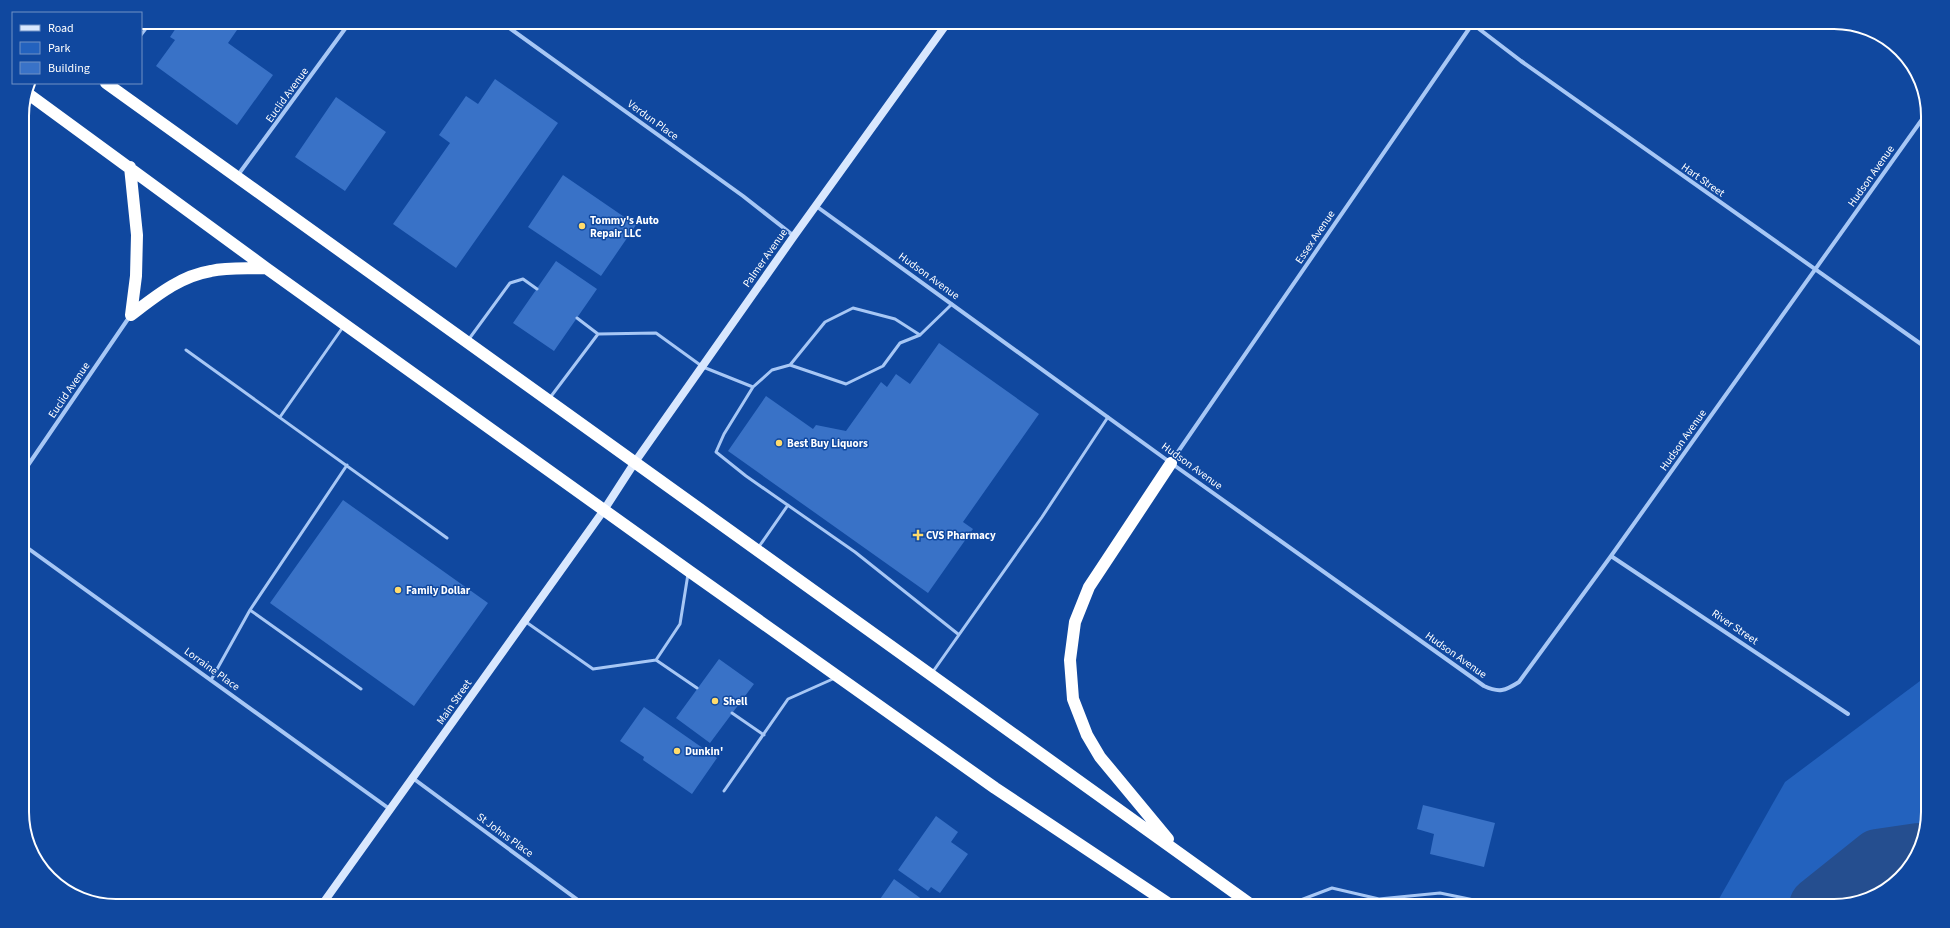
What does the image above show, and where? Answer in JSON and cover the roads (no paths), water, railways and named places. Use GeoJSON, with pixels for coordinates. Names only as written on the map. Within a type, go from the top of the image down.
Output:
{"type":"FeatureCollection","features":[{"type":"Feature","properties":{"kind":"highway"},"geometry":{"type":"LineString","coordinates":[[107,84],[1243,899]]}},
{"type":"Feature","properties":{"kind":"highway"},"geometry":{"type":"LineString","coordinates":[[31,96],[266,268],[689,571],[995,788],[1162,899]]}},
{"type":"Feature","properties":{"kind":"highway"},"geometry":{"type":"LineString","coordinates":[[130,167],[137,235],[136,276],[131,315]]}},
{"type":"Feature","properties":{"kind":"highway"},"geometry":{"type":"LineString","coordinates":[[131,315],[161,292],[188,277],[212,270],[266,268]]}},
{"type":"Feature","properties":{"kind":"highway"},"geometry":{"type":"LineString","coordinates":[[1171,463],[1089,587],[1075,622],[1070,660],[1070,677],[1078,715],[1100,757],[1178,853]]}},
{"type":"Feature","properties":{"kind":"street","name":"Euclid Avenue"},"geometry":{"type":"LineString","coordinates":[[237,177],[345,29]]}},
{"type":"Feature","properties":{"kind":"street","name":"Verdun Place"},"geometry":{"type":"LineString","coordinates":[[511,29],[743,196],[794,236]]}},
{"type":"Feature","properties":{"kind":"street","name":"Palmer Avenue"},"geometry":{"type":"LineString","coordinates":[[604,510],[635,462],[794,236],[943,29]]}},
{"type":"Feature","properties":{"kind":"street","name":"Essex Avenue"},"geometry":{"type":"LineString","coordinates":[[1171,463],[1467,29]]}},
{"type":"Feature","properties":{"kind":"street","name":"Hart Street"},"geometry":{"type":"LineString","coordinates":[[1481,29],[1521,61],[1921,344]]}},
{"type":"Feature","properties":{"kind":"street","name":"Hudson Avenue"},"geometry":{"type":"LineString","coordinates":[[816,206],[1171,463],[1484,686],[1496,691],[1511,687],[1519,682],[1611,556],[1921,121]]}},
{"type":"Feature","properties":{"kind":"street","name":"Euclid Avenue"},"geometry":{"type":"LineString","coordinates":[[29,464],[131,315]]}},
{"type":"Feature","properties":{"kind":"street","name":"Main Street"},"geometry":{"type":"LineString","coordinates":[[326,899],[414,779],[604,510]]}},
{"type":"Feature","properties":{"kind":"street","name":"Lorraine Place"},"geometry":{"type":"LineString","coordinates":[[29,549],[391,810]]}},
{"type":"Feature","properties":{"kind":"street","name":"River Street"},"geometry":{"type":"LineString","coordinates":[[1611,556],[1848,714]]}},
{"type":"Feature","properties":{"kind":"street","name":"St Johns Place"},"geometry":{"type":"LineString","coordinates":[[414,779],[577,899]]}},
{"type":"Feature","properties":{"kind":"lane"},"geometry":{"type":"LineString","coordinates":[[467,342],[510,283],[523,279],[537,289]]}},
{"type":"Feature","properties":{"kind":"lane"},"geometry":{"type":"LineString","coordinates":[[952,304],[920,335],[900,344],[884,366],[846,384],[790,365],[772,370],[753,387],[724,434],[716,452],[746,476],[855,552],[958,634]]}},
{"type":"Feature","properties":{"kind":"lane"},"geometry":{"type":"LineString","coordinates":[[790,365],[825,322],[853,308],[895,319],[920,335]]}},
{"type":"Feature","properties":{"kind":"lane"},"geometry":{"type":"LineString","coordinates":[[577,318],[598,334],[656,333],[703,366],[753,387]]}},
{"type":"Feature","properties":{"kind":"lane"},"geometry":{"type":"LineString","coordinates":[[280,417],[345,325]]}},
{"type":"Feature","properties":{"kind":"lane"},"geometry":{"type":"LineString","coordinates":[[548,400],[598,334]]}},
{"type":"Feature","properties":{"kind":"lane"},"geometry":{"type":"LineString","coordinates":[[186,350],[448,538]]}},
{"type":"Feature","properties":{"kind":"lane"},"geometry":{"type":"LineString","coordinates":[[931,675],[958,634],[1042,517],[1108,417]]}},
{"type":"Feature","properties":{"kind":"lane"},"geometry":{"type":"LineString","coordinates":[[211,680],[250,610],[346,465]]}},
{"type":"Feature","properties":{"kind":"lane"},"geometry":{"type":"LineString","coordinates":[[756,550],[788,505]]}},
{"type":"Feature","properties":{"kind":"lane"},"geometry":{"type":"LineString","coordinates":[[656,660],[680,624],[689,571]]}},
{"type":"Feature","properties":{"kind":"lane"},"geometry":{"type":"LineString","coordinates":[[250,610],[361,689]]}},
{"type":"Feature","properties":{"kind":"lane"},"geometry":{"type":"LineString","coordinates":[[525,621],[593,669],[656,660],[697,688]]}},
{"type":"Feature","properties":{"kind":"lane"},"geometry":{"type":"LineString","coordinates":[[724,791],[788,699],[838,676]]}},
{"type":"Feature","properties":{"kind":"lane"},"geometry":{"type":"LineString","coordinates":[[732,713],[764,735]]}},
{"type":"Feature","properties":{"kind":"lane"},"geometry":{"type":"LineString","coordinates":[[1303,899],[1332,888],[1379,899],[1440,893],[1469,899]]}},
{"type":"Feature","properties":{"kind":"waterway"},"geometry":{"type":"LineString","coordinates":[[1827,899],[1878,858],[1910,853]]}},
{"type":"Feature","properties":{"kind":"place","name":"Tommy's Auto Repair LLC"},"geometry":{"type":"Point","coordinates":[582,226]}},
{"type":"Feature","properties":{"kind":"place","name":"Best Buy Liquors"},"geometry":{"type":"Point","coordinates":[779,443]}},
{"type":"Feature","properties":{"kind":"place","name":"CVS Pharmacy"},"geometry":{"type":"Point","coordinates":[918,535]}},
{"type":"Feature","properties":{"kind":"place","name":"Family Dollar"},"geometry":{"type":"Point","coordinates":[398,590]}},
{"type":"Feature","properties":{"kind":"place","name":"Shell"},"geometry":{"type":"Point","coordinates":[715,701]}},
{"type":"Feature","properties":{"kind":"place","name":"Dunkin'"},"geometry":{"type":"Point","coordinates":[677,751]}}]}
